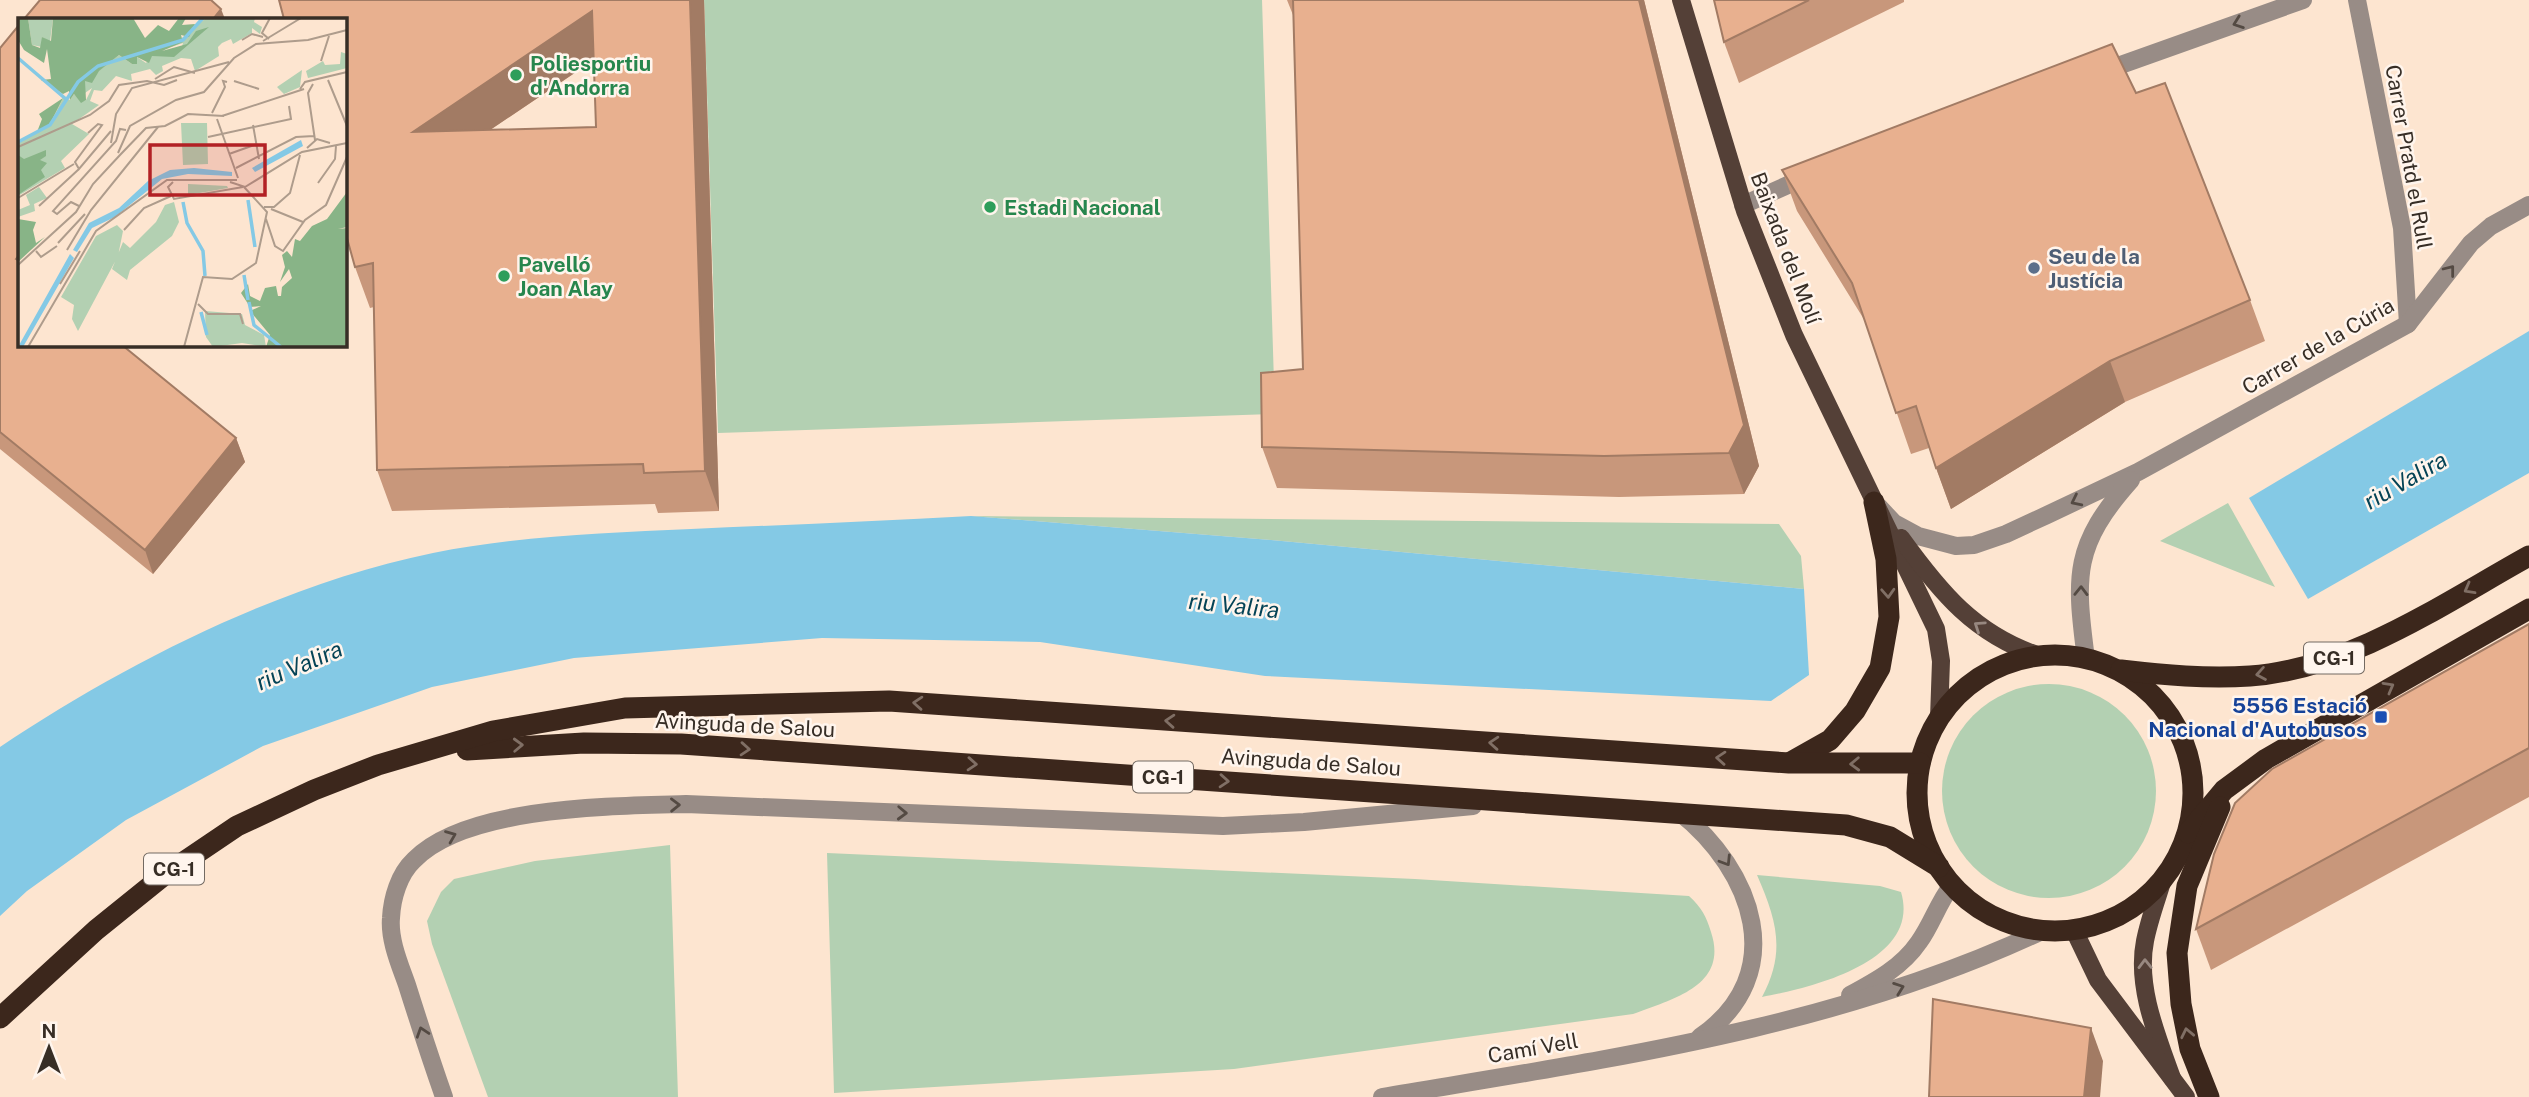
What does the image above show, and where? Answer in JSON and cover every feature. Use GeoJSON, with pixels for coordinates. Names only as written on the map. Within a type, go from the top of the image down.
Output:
{"type":"FeatureCollection","features":[{"type":"Feature","properties":{"kind":"highway"},"geometry":{"type":"LineString","coordinates":[[1790,763],[1830,740],[1855,711],[1880,667],[1889,617],[1886,559],[1874,502]]}},
{"type":"Feature","properties":{"kind":"highway","name":"CG-1"},"geometry":{"type":"LineString","coordinates":[[2529,556],[2392,632],[2341,656],[2253,676],[2186,676],[2115,669],[2086,659],[2040,656],[2004,665],[1962,690],[1938,719],[1920,763],[1917,807],[1928,849],[1952,885],[1974,905],[1994,917],[2044,930],[2074,930],[2123,913],[2163,879],[2186,836],[2224,790],[2266,759],[2529,609]]}},
{"type":"Feature","properties":{"kind":"highway","name":"CG-1"},"geometry":{"type":"LineString","coordinates":[[2115,669],[2148,691],[2180,734],[2189,758],[2193,785],[2192,811],[2186,836]]}},
{"type":"Feature","properties":{"kind":"highway","name":"Avinguda de Salou"},"geometry":{"type":"LineString","coordinates":[[0,1018],[96,930],[163,876],[237,826],[314,790],[378,765],[493,731],[625,708],[889,701],[1790,763]]}},
{"type":"Feature","properties":{"kind":"highway","name":"Avinguda de Salou"},"geometry":{"type":"LineString","coordinates":[[378,765],[485,747],[584,743],[681,744],[1846,825],[1890,836],[1938,867]]}},
{"type":"Feature","properties":{"kind":"highway"},"geometry":{"type":"LineString","coordinates":[[2209,1097],[2190,1049],[2181,1004],[2177,953],[2187,886],[2220,807],[2266,759]]}},
{"type":"Feature","properties":{"kind":"highway","name":"CG-1"},"geometry":{"type":"LineString","coordinates":[[1790,763],[1920,763]]}},
{"type":"Feature","properties":{"kind":"main road","name":"Baixada del Molí"},"geometry":{"type":"LineString","coordinates":[[1681,0],[1743,205],[1794,335],[1936,629],[1941,661],[1938,719]]}},
{"type":"Feature","properties":{"kind":"main road","name":"Baixada del Molí"},"geometry":{"type":"LineString","coordinates":[[1874,502],[1927,573],[1968,619],[2010,646],[2040,656]]}},
{"type":"Feature","properties":{"kind":"main road"},"geometry":{"type":"LineString","coordinates":[[2163,879],[2144,943],[2144,975],[2153,1026],[2172,1077]]}},
{"type":"Feature","properties":{"kind":"main road"},"geometry":{"type":"LineString","coordinates":[[2074,930],[2098,980],[2186,1097]]}},
{"type":"Feature","properties":{"kind":"street"},"geometry":{"type":"LineString","coordinates":[[2081,79],[2302,0]]}},
{"type":"Feature","properties":{"kind":"street","name":"Carrer Pratd el Rull"},"geometry":{"type":"LineString","coordinates":[[2357,0],[2402,228],[2408,324]]}},
{"type":"Feature","properties":{"kind":"street"},"geometry":{"type":"LineString","coordinates":[[1743,205],[1781,186],[1820,172]]}},
{"type":"Feature","properties":{"kind":"street","name":"Carrer de la Cúria"},"geometry":{"type":"LineString","coordinates":[[1874,502],[1894,523],[1917,536],[1956,546],[1974,545],[2006,534],[2138,472],[2408,324],[2470,243],[2491,226],[2529,205]]}},
{"type":"Feature","properties":{"kind":"street","name":"Carrer de la Cúria"},"geometry":{"type":"LineString","coordinates":[[2086,659],[2080,601],[2081,568],[2088,539],[2103,511],[2138,472]]}},
{"type":"Feature","properties":{"kind":"street"},"geometry":{"type":"LineString","coordinates":[[444,1097],[396,951],[390,920],[397,886],[413,860],[443,838],[487,823],[608,807],[686,804],[1223,826],[1304,822],[1525,801]]}},
{"type":"Feature","properties":{"kind":"street","name":"Camí Vell"},"geometry":{"type":"LineString","coordinates":[[1679,812],[1702,830],[1722,853],[1743,891],[1755,934],[1751,972],[1736,1003],[1721,1022],[1691,1043]]}},
{"type":"Feature","properties":{"kind":"street","name":"Camí Vell"},"geometry":{"type":"LineString","coordinates":[[1810,1016],[1877,981],[1904,960],[1921,940],[1941,900],[1952,885]]}},
{"type":"Feature","properties":{"kind":"street","name":"Camí Vell"},"geometry":{"type":"LineString","coordinates":[[1382,1097],[1691,1043],[1810,1016],[1895,989],[2044,930]]}},
{"type":"Feature","properties":{"kind":"green space","name":"Estadi Nacional"},"geometry":{"type":"Polygon","coordinates":[[[704,0],[1262,0],[1275,414],[718,433],[704,0]]]}},
{"type":"Feature","properties":{"kind":"green space"},"geometry":{"type":"Polygon","coordinates":[[[2228,503],[2275,587],[2160,541],[2228,503]]]}},
{"type":"Feature","properties":{"kind":"green space"},"geometry":{"type":"Polygon","coordinates":[[[971,516],[1779,524],[1801,556],[1804,589],[1271,540],[971,516]]]}},
{"type":"Feature","properties":{"kind":"green space"},"geometry":{"type":"Polygon","coordinates":[[[2049,684],[2090,693],[2108,702],[2124,716],[2138,732],[2147,750],[2156,791],[2147,832],[2138,850],[2124,866],[2108,880],[2090,889],[2049,898],[2008,889],[1990,880],[1974,866],[1960,850],[1951,832],[1942,791],[1951,750],[1960,732],[1974,716],[1990,702],[2008,693],[2049,684]]]}},
{"type":"Feature","properties":{"kind":"green space"},"geometry":{"type":"Polygon","coordinates":[[[670,845],[678,1097],[488,1097],[432,944],[427,921],[441,892],[454,879],[535,861],[670,845]]]}},
{"type":"Feature","properties":{"kind":"green space"},"geometry":{"type":"Polygon","coordinates":[[[827,853],[1415,879],[1689,896],[1705,917],[1714,950],[1712,965],[1705,978],[1693,988],[1680,996],[1633,1014],[1234,1069],[834,1093],[827,853]]]}},
{"type":"Feature","properties":{"kind":"green space"},"geometry":{"type":"Polygon","coordinates":[[[1757,875],[1880,886],[1901,892],[1903,916],[1895,937],[1879,954],[1857,967],[1807,987],[1762,997],[1774,965],[1776,936],[1770,907],[1757,875]]]}},
{"type":"Feature","properties":{"kind":"water","name":"riu Valira"},"geometry":{"type":"Polygon","coordinates":[[[2529,331],[2529,473],[2308,599],[2249,498],[2529,331]]]}},
{"type":"Feature","properties":{"kind":"water","name":"riu Valira"},"geometry":{"type":"Polygon","coordinates":[[[971,516],[1271,540],[1804,589],[1809,675],[1771,701],[1265,676],[1040,642],[822,638],[574,658],[432,687],[263,746],[126,820],[27,891],[0,916],[0,747],[100,685],[153,656],[263,606],[320,584],[376,567],[465,547],[626,532],[971,516]]]}},
{"type":"Feature","properties":{"kind":"building"},"geometry":{"type":"Polygon","coordinates":[[[40,0],[211,0],[221,9],[214,18],[25,18],[40,0]]]}},
{"type":"Feature","properties":{"kind":"building"},"geometry":{"type":"Polygon","coordinates":[[[279,0],[690,0],[705,471],[644,473],[643,464],[377,470],[373,263],[355,267],[346,235],[346,18],[284,18],[279,0]],[[592,11],[413,132],[596,127],[592,11]]]}},
{"type":"Feature","properties":{"kind":"building"},"geometry":{"type":"Polygon","coordinates":[[[1293,0],[1639,0],[1744,425],[1729,453],[1604,456],[1262,447],[1261,373],[1303,369],[1293,0]]]}},
{"type":"Feature","properties":{"kind":"building"},"geometry":{"type":"Polygon","coordinates":[[[1714,0],[1809,0],[1724,42],[1714,0]]]}},
{"type":"Feature","properties":{"kind":"building"},"geometry":{"type":"Polygon","coordinates":[[[18,26],[18,346],[123,346],[236,438],[145,550],[0,432],[0,48],[18,26]]]}},
{"type":"Feature","properties":{"kind":"building","name":"Seu de la Justícia"},"geometry":{"type":"Polygon","coordinates":[[[2112,44],[2136,93],[2165,83],[2250,300],[2110,361],[1936,468],[1916,406],[1896,413],[1852,283],[1782,170],[2112,44]]]}},
{"type":"Feature","properties":{"kind":"building"},"geometry":{"type":"Polygon","coordinates":[[[2529,624],[2529,748],[2196,929],[2214,854],[2235,803],[2272,769],[2529,624]]]}},
{"type":"Feature","properties":{"kind":"building"},"geometry":{"type":"Polygon","coordinates":[[[1933,999],[2091,1028],[2084,1097],[1929,1097],[1933,999]]]}},
{"type":"Feature","properties":{"kind":"place","name":"Poliesportiu d'Andorra"},"geometry":{"type":"Point","coordinates":[516,75]}},
{"type":"Feature","properties":{"kind":"place","name":"Estadi Nacional"},"geometry":{"type":"Point","coordinates":[990,207]}},
{"type":"Feature","properties":{"kind":"place","name":"Seu de la Justícia"},"geometry":{"type":"Point","coordinates":[2034,268]}},
{"type":"Feature","properties":{"kind":"place","name":"Pavelló Joan Alay"},"geometry":{"type":"Point","coordinates":[504,276]}},
{"type":"Feature","properties":{"kind":"place","name":"5556 Estació Nacional d'Autobusos"},"geometry":{"type":"Point","coordinates":[2381,717]}}]}
